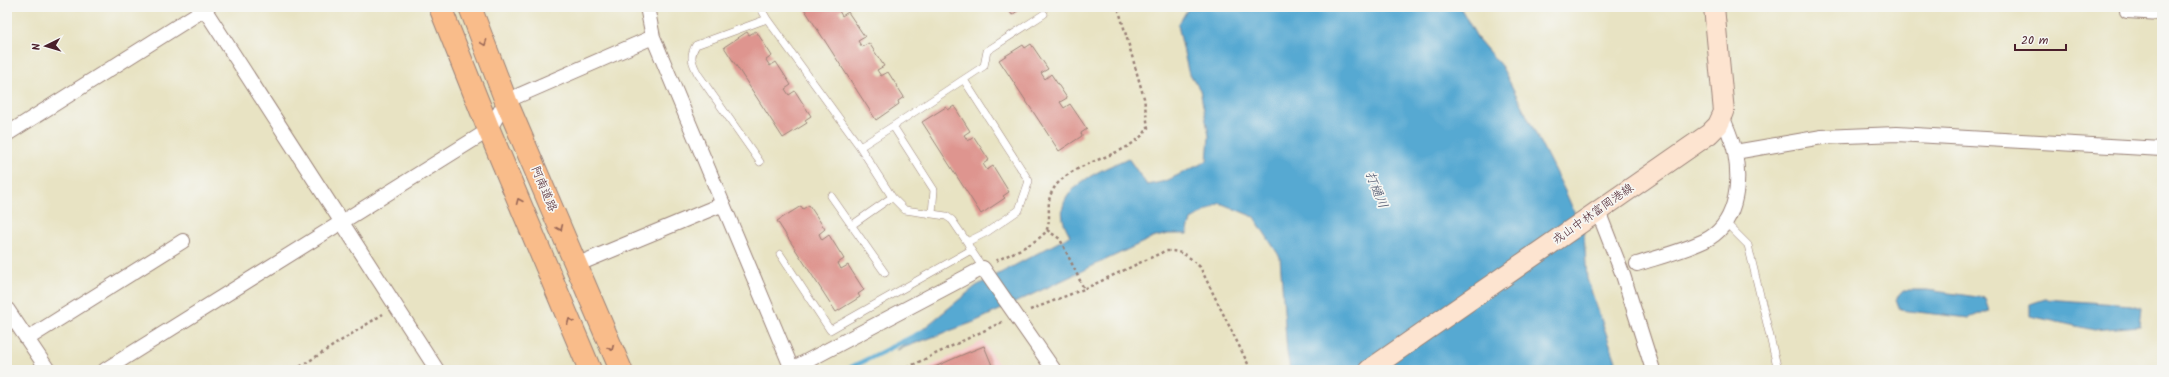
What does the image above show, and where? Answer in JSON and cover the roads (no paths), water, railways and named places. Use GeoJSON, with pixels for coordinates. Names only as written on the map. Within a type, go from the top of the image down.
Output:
{"type":"FeatureCollection","features":[{"type":"Feature","properties":{"kind":"highway"},"geometry":{"type":"LineString","coordinates":[[440,7],[489,130],[590,370]]}},
{"type":"Feature","properties":{"kind":"highway","name":"阿南道路"},"geometry":{"type":"LineString","coordinates":[[470,7],[506,101],[621,370]]}},
{"type":"Feature","properties":{"kind":"main road"},"geometry":{"type":"LineString","coordinates":[[1714,7],[1724,112],[1722,116]]}},
{"type":"Feature","properties":{"kind":"main road","name":"戎山中林富岡港線"},"geometry":{"type":"LineString","coordinates":[[1369,370],[1709,134],[1718,125],[1722,116]]}},
{"type":"Feature","properties":{"kind":"street"},"geometry":{"type":"LineString","coordinates":[[647,7],[654,37],[792,369],[985,271],[1054,370]]}},
{"type":"Feature","properties":{"kind":"street"},"geometry":{"type":"LineString","coordinates":[[2127,7],[2127,11],[2162,13]]}},
{"type":"Feature","properties":{"kind":"street"},"geometry":{"type":"LineString","coordinates":[[7,134],[205,8],[340,222],[437,370]]}},
{"type":"Feature","properties":{"kind":"street"},"geometry":{"type":"LineString","coordinates":[[105,370],[489,130],[506,101],[654,37]]}},
{"type":"Feature","properties":{"kind":"street"},"geometry":{"type":"LineString","coordinates":[[1637,264],[1705,241],[1726,223],[1737,190],[1744,150],[1722,116]]}},
{"type":"Feature","properties":{"kind":"street"},"geometry":{"type":"LineString","coordinates":[[1744,150],[1822,137],[1896,134],[2162,149]]}},
{"type":"Feature","properties":{"kind":"street"},"geometry":{"type":"LineString","coordinates":[[576,265],[723,204]]}},
{"type":"Feature","properties":{"kind":"street"},"geometry":{"type":"LineString","coordinates":[[1592,215],[1623,275],[1653,370]]}},
{"type":"Feature","properties":{"kind":"street"},"geometry":{"type":"LineString","coordinates":[[27,339],[183,241]]}},
{"type":"Feature","properties":{"kind":"street"},"geometry":{"type":"LineString","coordinates":[[7,309],[48,370]]}},
{"type":"Feature","properties":{"kind":"lane"},"geometry":{"type":"LineString","coordinates":[[760,7],[860,146],[892,197],[905,210],[946,216],[952,220],[985,271]]}},
{"type":"Feature","properties":{"kind":"lane"},"geometry":{"type":"LineString","coordinates":[[860,146],[984,66],[987,52],[1044,14]]}},
{"type":"Feature","properties":{"kind":"lane"},"geometry":{"type":"LineString","coordinates":[[760,162],[698,74],[692,62],[691,53],[696,45],[768,19]]}},
{"type":"Feature","properties":{"kind":"lane"},"geometry":{"type":"LineString","coordinates":[[964,80],[1029,181],[1018,210],[987,232],[967,242]]}},
{"type":"Feature","properties":{"kind":"lane"},"geometry":{"type":"LineString","coordinates":[[893,126],[934,190],[932,214]]}},
{"type":"Feature","properties":{"kind":"lane"},"geometry":{"type":"LineString","coordinates":[[831,196],[885,273]]}},
{"type":"Feature","properties":{"kind":"lane"},"geometry":{"type":"LineString","coordinates":[[852,225],[892,197]]}},
{"type":"Feature","properties":{"kind":"lane"},"geometry":{"type":"LineString","coordinates":[[1726,223],[1748,246],[1778,370]]}},
{"type":"Feature","properties":{"kind":"lane"},"geometry":{"type":"LineString","coordinates":[[780,254],[830,330],[971,250]]}},
{"type":"Feature","properties":{"kind":"water","name":"打樋川"},"geometry":{"type":"Polygon","coordinates":[[[1189,7],[1460,7],[1478,39],[1502,67],[1565,191],[1584,234],[1587,279],[1619,370],[1290,370],[1287,352],[1280,257],[1254,217],[1220,203],[1191,220],[1187,234],[1168,234],[1152,238],[974,322],[897,350],[976,286],[1070,236],[1063,219],[1063,207],[1067,197],[1074,188],[1095,173],[1128,158],[1147,185],[1166,181],[1207,161],[1209,136],[1200,90],[1188,71],[1178,25],[1189,7]]]}},
{"type":"Feature","properties":{"kind":"water"},"geometry":{"type":"Polygon","coordinates":[[[1904,290],[1927,290],[1985,298],[1989,310],[1969,318],[1900,310],[1896,299],[1904,290]]]}},
{"type":"Feature","properties":{"kind":"water"},"geometry":{"type":"Polygon","coordinates":[[[2045,299],[2131,305],[2142,308],[2140,326],[2094,330],[2030,316],[2030,304],[2045,299]]]}},
{"type":"Feature","properties":{"kind":"waterway"},"geometry":{"type":"LineString","coordinates":[[846,370],[924,331]]}}]}
